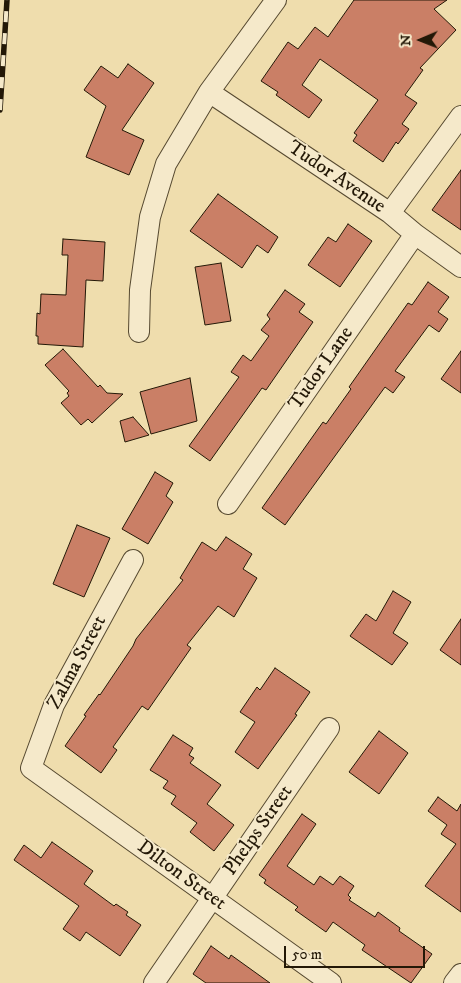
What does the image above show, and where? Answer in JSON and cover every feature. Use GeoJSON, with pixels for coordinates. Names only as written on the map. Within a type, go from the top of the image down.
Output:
{"type":"FeatureCollection","features":[{"type":"Feature","properties":{"kind":"street"},"geometry":{"type":"LineString","coordinates":[[139,332],[140,290],[150,217],[166,164],[209,92],[276,0]]}},
{"type":"Feature","properties":{"kind":"street","name":"Tudor Avenue"},"geometry":{"type":"LineString","coordinates":[[209,92],[390,213],[415,234],[461,267]]}},
{"type":"Feature","properties":{"kind":"street"},"geometry":{"type":"LineString","coordinates":[[390,213],[461,116]]}},
{"type":"Feature","properties":{"kind":"street","name":"Tudor Lane"},"geometry":{"type":"LineString","coordinates":[[228,504],[415,234]]}},
{"type":"Feature","properties":{"kind":"street","name":"Zalma Street"},"geometry":{"type":"LineString","coordinates":[[31,768],[54,705],[133,560]]}},
{"type":"Feature","properties":{"kind":"street","name":"Phelps Street"},"geometry":{"type":"LineString","coordinates":[[154,983],[329,728]]}},
{"type":"Feature","properties":{"kind":"street","name":"Dilton Street"},"geometry":{"type":"LineString","coordinates":[[31,768],[331,983]]}},
{"type":"Feature","properties":{"kind":"street"},"geometry":{"type":"LineString","coordinates":[[454,983],[461,974]]}},
{"type":"Feature","properties":{"kind":"building"},"geometry":{"type":"Polygon","coordinates":[[[354,0],[447,0],[434,9],[456,30],[420,68],[423,70],[405,95],[417,103],[402,124],[409,129],[398,144],[396,142],[383,162],[353,141],[357,135],[354,133],[378,100],[320,59],[302,85],[322,100],[309,118],[276,95],[278,92],[261,81],[288,42],[298,49],[315,27],[328,37],[354,0]]]}},
{"type":"Feature","properties":{"kind":"building"},"geometry":{"type":"Polygon","coordinates":[[[128,64],[154,83],[122,130],[144,140],[129,175],[86,157],[106,106],[84,90],[101,66],[118,78],[128,64]]]}},
{"type":"Feature","properties":{"kind":"building"},"geometry":{"type":"Polygon","coordinates":[[[461,170],[461,230],[432,210],[461,170]]]}},
{"type":"Feature","properties":{"kind":"building"},"geometry":{"type":"Polygon","coordinates":[[[218,194],[278,237],[268,253],[257,245],[242,268],[190,231],[218,194]]]}},
{"type":"Feature","properties":{"kind":"building"},"geometry":{"type":"Polygon","coordinates":[[[348,224],[372,241],[340,287],[308,265],[328,237],[336,242],[348,224]]]}},
{"type":"Feature","properties":{"kind":"building"},"geometry":{"type":"Polygon","coordinates":[[[63,239],[105,242],[103,281],[86,280],[83,347],[38,344],[38,336],[36,336],[37,313],[40,314],[41,294],[66,295],[68,255],[62,255],[63,239]]]}},
{"type":"Feature","properties":{"kind":"building"},"geometry":{"type":"Polygon","coordinates":[[[221,263],[231,321],[205,325],[195,267],[221,263]]]}},
{"type":"Feature","properties":{"kind":"building"},"geometry":{"type":"Polygon","coordinates":[[[428,282],[449,297],[438,312],[448,319],[439,332],[429,325],[395,371],[405,377],[393,393],[385,387],[285,525],[262,508],[323,422],[326,424],[351,389],[349,387],[408,303],[412,305],[428,282]]]}},
{"type":"Feature","properties":{"kind":"building"},"geometry":{"type":"Polygon","coordinates":[[[285,290],[305,304],[299,312],[313,322],[266,390],[262,388],[210,461],[189,446],[239,377],[231,372],[243,355],[251,361],[269,336],[261,330],[270,319],[267,315],[285,290]]]}},
{"type":"Feature","properties":{"kind":"building"},"geometry":{"type":"Polygon","coordinates":[[[63,349],[98,387],[100,385],[107,393],[123,394],[92,423],[88,419],[81,425],[61,403],[69,396],[67,393],[69,391],[45,365],[63,349]]]}},
{"type":"Feature","properties":{"kind":"building"},"geometry":{"type":"Polygon","coordinates":[[[461,351],[461,393],[441,379],[461,351]]]}},
{"type":"Feature","properties":{"kind":"building"},"geometry":{"type":"Polygon","coordinates":[[[190,378],[197,421],[151,434],[140,392],[190,378]]]}},
{"type":"Feature","properties":{"kind":"building"},"geometry":{"type":"Polygon","coordinates":[[[133,417],[149,435],[125,442],[120,421],[133,417]]]}},
{"type":"Feature","properties":{"kind":"building"},"geometry":{"type":"Polygon","coordinates":[[[155,472],[173,483],[166,496],[173,502],[148,544],[122,529],[155,472]]]}},
{"type":"Feature","properties":{"kind":"building"},"geometry":{"type":"Polygon","coordinates":[[[77,525],[110,538],[84,597],[53,584],[77,525]]]}},
{"type":"Feature","properties":{"kind":"building"},"geometry":{"type":"Polygon","coordinates":[[[226,537],[252,554],[243,569],[257,578],[234,617],[218,606],[187,645],[191,648],[148,710],[142,706],[113,747],[117,750],[101,773],[65,746],[136,639],[183,580],[180,578],[202,542],[216,551],[226,537]]]}},
{"type":"Feature","properties":{"kind":"building"},"geometry":{"type":"Polygon","coordinates":[[[393,591],[411,602],[393,633],[408,643],[392,665],[350,636],[366,614],[376,621],[393,591]]]}},
{"type":"Feature","properties":{"kind":"building"},"geometry":{"type":"Polygon","coordinates":[[[461,619],[461,665],[440,650],[461,619]]]}},
{"type":"Feature","properties":{"kind":"building"},"geometry":{"type":"Polygon","coordinates":[[[275,668],[310,692],[295,714],[297,715],[258,769],[235,752],[255,722],[240,712],[257,687],[260,690],[275,668]]]}},
{"type":"Feature","properties":{"kind":"building"},"geometry":{"type":"Polygon","coordinates":[[[379,731],[408,753],[379,794],[349,772],[379,731]]]}},
{"type":"Feature","properties":{"kind":"building"},"geometry":{"type":"Polygon","coordinates":[[[173,735],[193,748],[189,755],[194,758],[190,763],[221,785],[207,804],[234,825],[214,851],[190,832],[197,823],[171,804],[176,796],[163,788],[168,781],[150,770],[173,735]]]}},
{"type":"Feature","properties":{"kind":"building"},"geometry":{"type":"Polygon","coordinates":[[[438,797],[457,811],[461,804],[461,912],[425,886],[456,844],[441,834],[447,825],[428,811],[438,797]]]}},
{"type":"Feature","properties":{"kind":"building"},"geometry":{"type":"Polygon","coordinates":[[[302,814],[316,824],[287,866],[314,885],[320,876],[333,885],[340,876],[354,886],[348,895],[351,898],[349,900],[375,917],[378,912],[400,928],[399,931],[432,954],[411,983],[362,950],[365,945],[333,922],[326,932],[295,910],[298,907],[264,883],[266,880],[259,875],[302,814]]]}},
{"type":"Feature","properties":{"kind":"building"},"geometry":{"type":"Polygon","coordinates":[[[52,842],[93,871],[84,884],[114,906],[116,904],[128,912],[126,915],[141,925],[120,956],[86,932],[80,941],[63,929],[79,906],[14,860],[24,845],[41,858],[52,842]]]}},
{"type":"Feature","properties":{"kind":"building"},"geometry":{"type":"Polygon","coordinates":[[[211,946],[229,959],[231,955],[270,983],[206,983],[193,974],[211,946]]]}},
{"type":"Feature","properties":{"kind":"railway"},"geometry":{"type":"LineString","coordinates":[[0,110],[7,0]]}}]}
